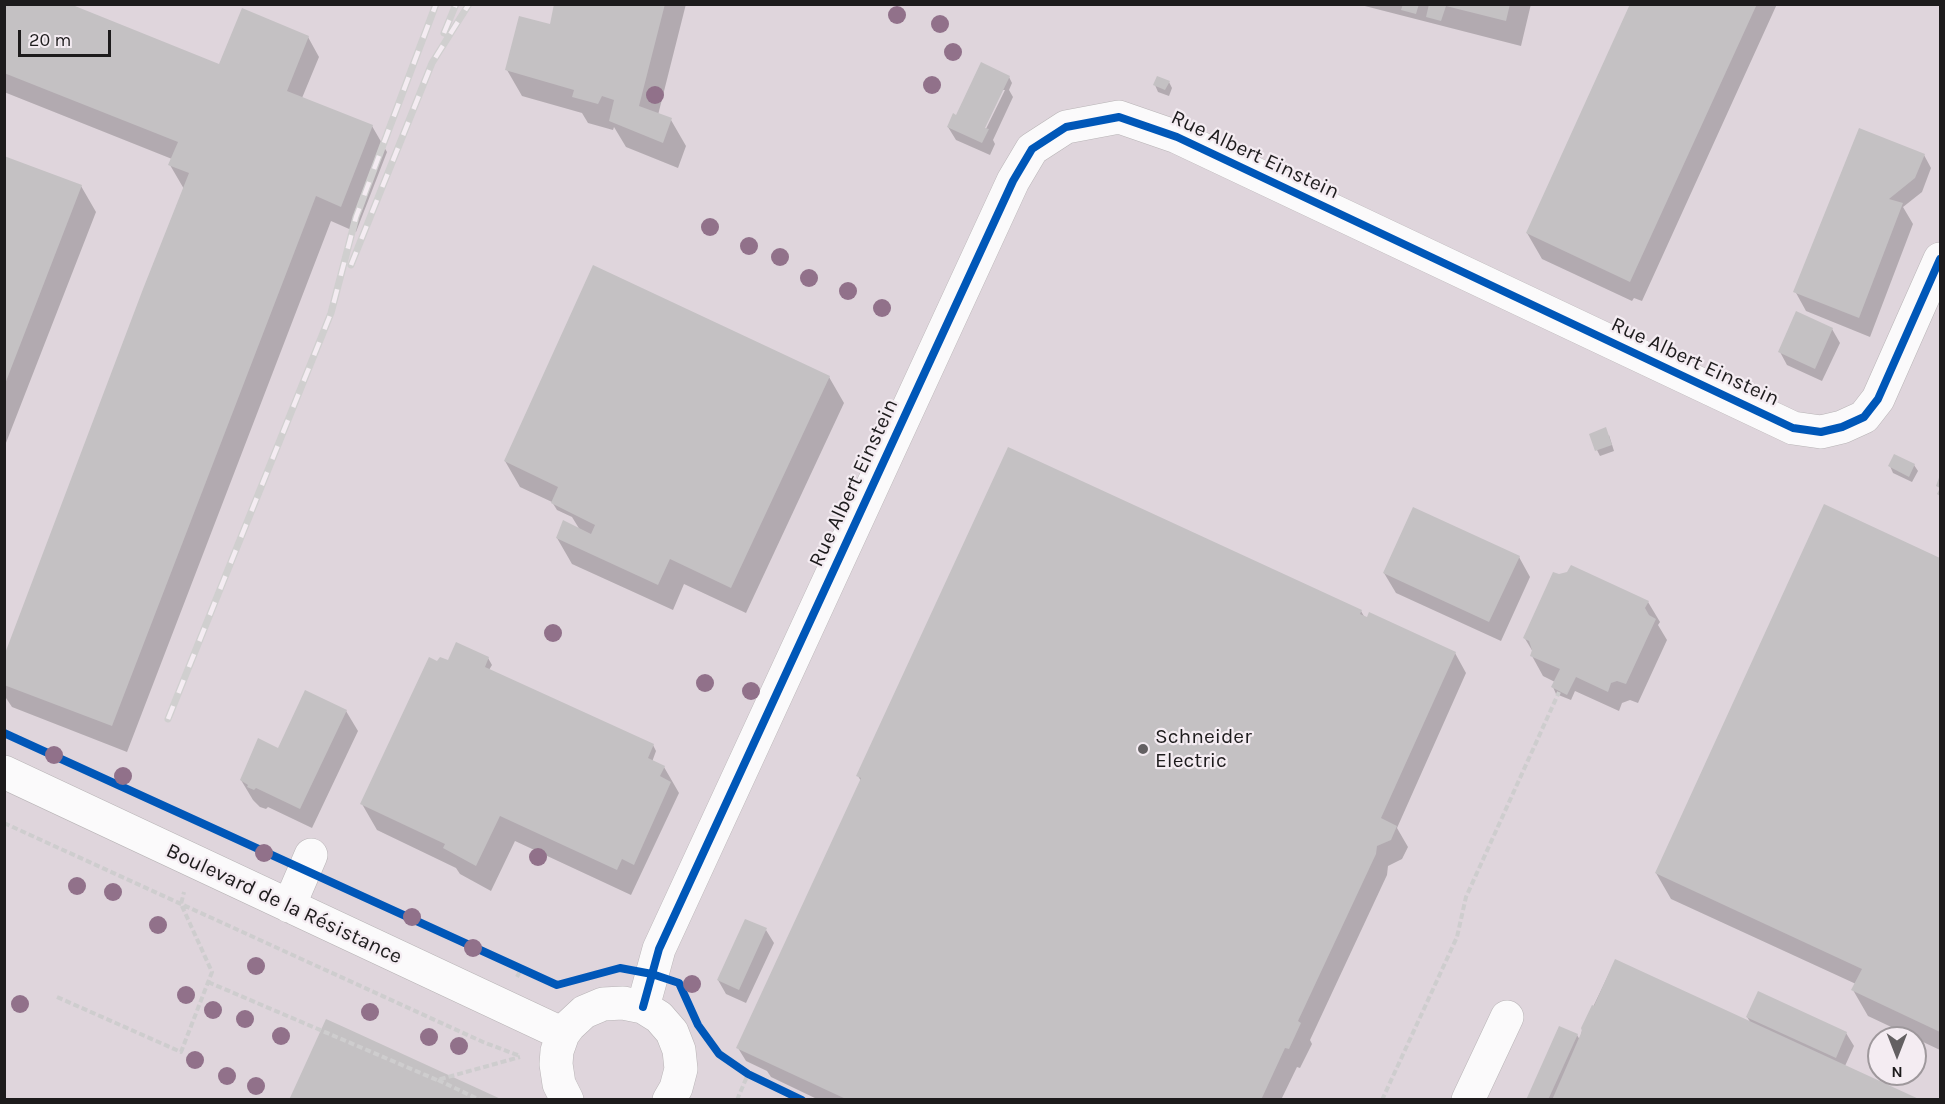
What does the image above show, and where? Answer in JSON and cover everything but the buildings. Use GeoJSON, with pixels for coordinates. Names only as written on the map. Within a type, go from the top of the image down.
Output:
{"type":"FeatureCollection","features":[{"type":"Feature","properties":{"kind":"street","name":"Rue Albert Einstein"},"geometry":{"type":"LineString","coordinates":[[643,1007],[659,949],[1014,181],[1032,149],[1066,127],[1119,117],[1177,137],[1783,424],[1803,430],[1821,432],[1842,427],[1864,417],[1878,399],[1941,259]]}},
{"type":"Feature","properties":{"kind":"street","name":"Boulevard de la Résistance"},"geometry":{"type":"LineString","coordinates":[[4,772],[563,1034]]}},
{"type":"Feature","properties":{"kind":"street"},"geometry":{"type":"LineString","coordinates":[[289,906],[311,855]]}},
{"type":"Feature","properties":{"kind":"street"},"geometry":{"type":"LineString","coordinates":[[567,1100],[559,1084],[556,1064],[557,1051],[563,1034],[584,1012],[603,1004],[623,1002],[643,1007],[659,1017],[672,1032],[679,1050],[681,1096]]}},
{"type":"Feature","properties":{"kind":"street"},"geometry":{"type":"LineString","coordinates":[[1468,1100],[1507,1017]]}},
{"type":"Feature","properties":{"kind":"path"},"geometry":{"type":"LineString","coordinates":[[1382,1100],[1458,937],[1466,897],[1559,692]]}},
{"type":"Feature","properties":{"kind":"path"},"geometry":{"type":"LineString","coordinates":[[4,823],[483,1042],[527,1059]]}},
{"type":"Feature","properties":{"kind":"path"},"geometry":{"type":"LineString","coordinates":[[57,997],[181,1052],[212,972],[181,904],[192,861]]}},
{"type":"Feature","properties":{"kind":"path"},"geometry":{"type":"LineString","coordinates":[[510,964],[526,971]]}},
{"type":"Feature","properties":{"kind":"path"},"geometry":{"type":"LineString","coordinates":[[208,982],[480,1100]]}},
{"type":"Feature","properties":{"kind":"path"},"geometry":{"type":"LineString","coordinates":[[437,1080],[520,1056]]}},
{"type":"Feature","properties":{"kind":"path"},"geometry":{"type":"LineString","coordinates":[[738,1068],[758,1080]]}},
{"type":"Feature","properties":{"kind":"path"},"geometry":{"type":"LineString","coordinates":[[737,1100],[748,1074]]}},
{"type":"Feature","properties":{"kind":"shaded area"},"geometry":{"type":"Polygon","coordinates":[[[5,5],[1940,5],[1940,1099],[5,1100],[5,5]]]}},
{"type":"Feature","properties":{"kind":"railway"},"geometry":{"type":"LineString","coordinates":[[168,719],[331,313],[356,217],[436,4]]}},
{"type":"Feature","properties":{"kind":"railway"},"geometry":{"type":"LineString","coordinates":[[444,33],[456,4]]}},
{"type":"Feature","properties":{"kind":"railway"},"geometry":{"type":"LineString","coordinates":[[351,265],[432,63],[469,4]]}},
{"type":"Feature","properties":{"kind":"cycle path"},"geometry":{"type":"LineString","coordinates":[[643,1007],[659,949],[1013,181],[1032,149],[1066,127],[1119,117],[1177,137],[1793,428],[1821,432],[1842,427],[1864,417],[1878,399],[1940,259]]}},
{"type":"Feature","properties":{"kind":"cycle path"},"geometry":{"type":"LineString","coordinates":[[4,733],[557,985],[620,968],[652,974],[679,983],[698,1025],[719,1054],[748,1074],[802,1100]]}},
{"type":"Feature","properties":{"kind":"place","name":"Schneider Electric"},"geometry":{"type":"Point","coordinates":[1143,749]}}]}
